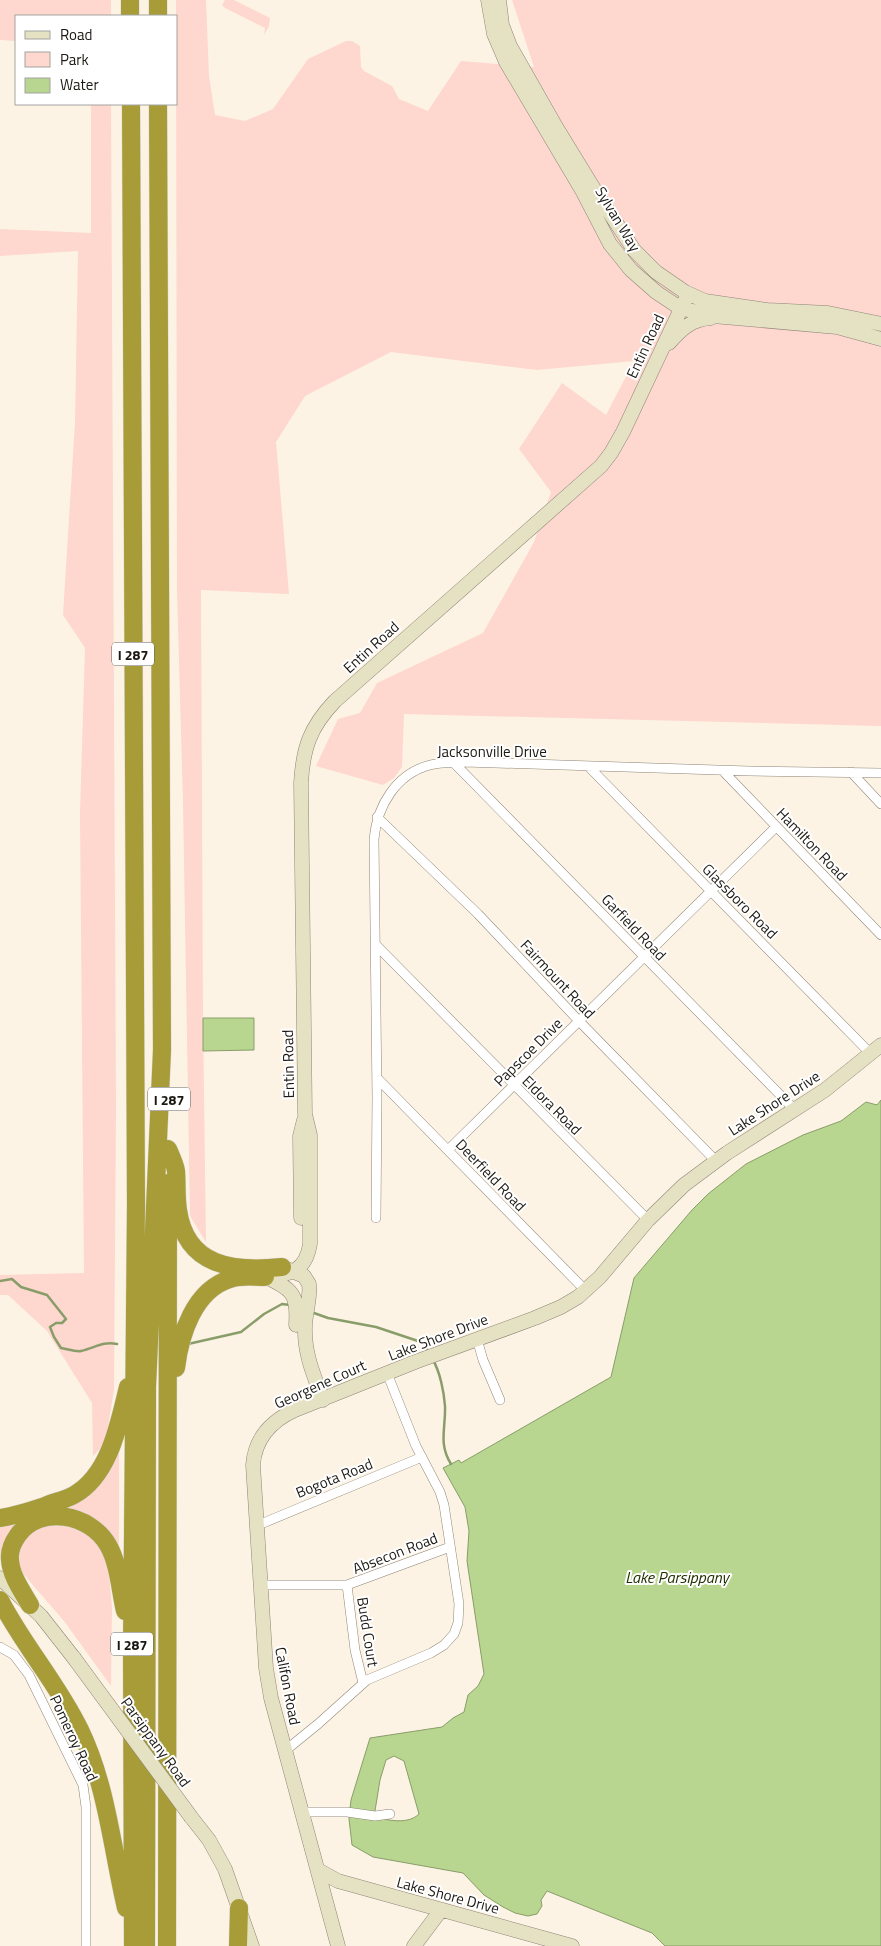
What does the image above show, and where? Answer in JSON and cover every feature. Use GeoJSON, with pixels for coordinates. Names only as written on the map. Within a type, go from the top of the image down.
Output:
{"type":"FeatureCollection","features":[{"type":"Feature","properties":{"kind":"highway"},"geometry":{"type":"LineString","coordinates":[[130,0],[130,15]]}},
{"type":"Feature","properties":{"kind":"highway"},"geometry":{"type":"LineString","coordinates":[[158,0],[158,15]]}},
{"type":"Feature","properties":{"kind":"highway","name":"I 287"},"geometry":{"type":"LineString","coordinates":[[131,105],[136,1352],[132,1645],[137,1942]]}},
{"type":"Feature","properties":{"kind":"highway","name":"I 287"},"geometry":{"type":"LineString","coordinates":[[158,105],[162,1050],[169,1084],[167,1443],[168,1946]]}},
{"type":"Feature","properties":{"kind":"highway"},"geometry":{"type":"LineString","coordinates":[[137,1942],[148,1387],[162,1050]]}},
{"type":"Feature","properties":{"kind":"highway"},"geometry":{"type":"LineString","coordinates":[[168,1149],[176,1169],[177,1195],[182,1227],[192,1246],[204,1257],[224,1266],[288,1269]]}},
{"type":"Feature","properties":{"kind":"highway"},"geometry":{"type":"LineString","coordinates":[[167,1443],[178,1352],[190,1316],[203,1298],[222,1282],[235,1278],[265,1277]]}},
{"type":"Feature","properties":{"kind":"highway"},"geometry":{"type":"LineString","coordinates":[[1,1519],[74,1495],[90,1480],[100,1467],[115,1436],[136,1352]]}},
{"type":"Feature","properties":{"kind":"highway"},"geometry":{"type":"LineString","coordinates":[[30,1605],[11,1568],[10,1551],[15,1538],[28,1524],[43,1518],[55,1516],[76,1519],[95,1529],[109,1546],[114,1556],[132,1645]]}},
{"type":"Feature","properties":{"kind":"highway"},"geometry":{"type":"LineString","coordinates":[[0,1600],[69,1709],[90,1754],[106,1807],[117,1871],[137,1942]]}},
{"type":"Feature","properties":{"kind":"highway"},"geometry":{"type":"LineString","coordinates":[[168,1903],[178,1946]]}},
{"type":"Feature","properties":{"kind":"highway"},"geometry":{"type":"LineString","coordinates":[[238,1946],[239,1908]]}},
{"type":"Feature","properties":{"kind":"street","name":"Sylvan Way"},"geometry":{"type":"LineString","coordinates":[[488,0],[494,34],[501,52],[634,250],[656,272],[688,294],[705,302],[784,311],[828,313],[881,324]]}},
{"type":"Feature","properties":{"kind":"street","name":"Sylvan Way"},"geometry":{"type":"LineString","coordinates":[[499,0],[502,25],[510,46],[547,121],[617,253],[656,292],[680,308],[722,317],[837,327],[881,339]]}},
{"type":"Feature","properties":{"kind":"street","name":"Entin Road"},"geometry":{"type":"LineString","coordinates":[[288,1269],[300,1247],[300,1136],[305,1114],[301,783],[305,750],[312,730],[325,711],[335,701],[601,466],[623,432],[688,294]]}},
{"type":"Feature","properties":{"kind":"street"},"geometry":{"type":"LineString","coordinates":[[659,354],[682,328],[697,320],[722,317]]}},
{"type":"Feature","properties":{"kind":"street","name":"Jacksonville Drive"},"geometry":{"type":"LineString","coordinates":[[376,1218],[377,1078],[374,839],[377,817],[381,808],[392,790],[409,774],[429,765],[454,762],[723,771],[881,772]]}},
{"type":"Feature","properties":{"kind":"street","name":"Garfield Road"},"geometry":{"type":"LineString","coordinates":[[454,762],[795,1110]]}},
{"type":"Feature","properties":{"kind":"street","name":"Glassboro Road"},"geometry":{"type":"LineString","coordinates":[[589,767],[711,891],[876,1049]]}},
{"type":"Feature","properties":{"kind":"street","name":"Hamilton Road"},"geometry":{"type":"LineString","coordinates":[[723,771],[881,935]]}},
{"type":"Feature","properties":{"kind":"street"},"geometry":{"type":"LineString","coordinates":[[851,772],[881,804]]}},
{"type":"Feature","properties":{"kind":"street","name":"Fairmount Road"},"geometry":{"type":"LineString","coordinates":[[377,817],[466,902],[579,1021],[716,1160]]}},
{"type":"Feature","properties":{"kind":"street","name":"Papscoe Drive"},"geometry":{"type":"LineString","coordinates":[[448,1150],[776,827]]}},
{"type":"Feature","properties":{"kind":"street","name":"Eldora Road"},"geometry":{"type":"LineString","coordinates":[[375,944],[648,1220]]}},
{"type":"Feature","properties":{"kind":"street","name":"Lake Shore Drive"},"geometry":{"type":"LineString","coordinates":[[286,1750],[363,1683],[377,1674],[431,1653],[444,1645],[454,1634],[458,1623],[459,1604],[444,1505],[387,1373],[561,1307],[586,1291],[648,1220],[684,1185],[716,1160],[825,1090],[876,1049]]}},
{"type":"Feature","properties":{"kind":"street","name":"Deerfield Road"},"geometry":{"type":"LineString","coordinates":[[377,1078],[586,1291]]}},
{"type":"Feature","properties":{"kind":"street"},"geometry":{"type":"LineString","coordinates":[[265,1277],[285,1275],[288,1269],[304,1276],[309,1284],[305,1327],[306,1346],[318,1401]]}},
{"type":"Feature","properties":{"kind":"street"},"geometry":{"type":"LineString","coordinates":[[265,1277],[284,1286],[291,1292],[297,1304],[297,1348],[303,1374],[318,1401]]}},
{"type":"Feature","properties":{"kind":"street"},"geometry":{"type":"LineString","coordinates":[[477,1339],[483,1360],[500,1400]]}},
{"type":"Feature","properties":{"kind":"street","name":"Georgene Court"},"geometry":{"type":"LineString","coordinates":[[268,1428],[286,1415],[387,1373]]}},
{"type":"Feature","properties":{"kind":"street","name":"Califon Road"},"geometry":{"type":"LineString","coordinates":[[268,1428],[259,1442],[254,1457],[256,1526],[266,1668],[271,1698],[338,1946]]}},
{"type":"Feature","properties":{"kind":"street","name":"Bogota Road"},"geometry":{"type":"LineString","coordinates":[[256,1526],[422,1457]]}},
{"type":"Feature","properties":{"kind":"street","name":"Absecon Road"},"geometry":{"type":"LineString","coordinates":[[260,1585],[347,1585],[450,1547]]}},
{"type":"Feature","properties":{"kind":"street","name":"Parsippany Road"},"geometry":{"type":"LineString","coordinates":[[0,1578],[30,1605],[74,1658],[209,1840],[220,1859],[252,1946]]}},
{"type":"Feature","properties":{"kind":"street","name":"Budd Court"},"geometry":{"type":"LineString","coordinates":[[347,1585],[355,1650],[363,1683]]}},
{"type":"Feature","properties":{"kind":"street","name":"Pomeroy Road"},"geometry":{"type":"LineString","coordinates":[[0,1647],[14,1655],[29,1675],[83,1785],[86,1807],[86,1946]]}},
{"type":"Feature","properties":{"kind":"street"},"geometry":{"type":"LineString","coordinates":[[303,1812],[347,1812],[376,1816],[390,1814]]}},
{"type":"Feature","properties":{"kind":"street","name":"Lake Shore Drive"},"geometry":{"type":"LineString","coordinates":[[318,1870],[338,1882],[572,1946]]}},
{"type":"Feature","properties":{"kind":"street"},"geometry":{"type":"LineString","coordinates":[[414,1946],[441,1910]]}},
{"type":"Feature","properties":{"kind":"green space"},"geometry":{"type":"Polygon","coordinates":[[[0,0],[111,0],[111,15],[15,15],[15,41],[0,40],[0,0]]]}},
{"type":"Feature","properties":{"kind":"green space"},"geometry":{"type":"Polygon","coordinates":[[[176,0],[206,0],[209,76],[215,115],[245,121],[273,109],[308,59],[346,41],[352,41],[360,46],[361,67],[364,71],[392,86],[399,99],[428,111],[461,61],[534,67],[512,0],[881,0],[881,726],[404,714],[402,767],[394,778],[383,785],[316,766],[338,719],[360,713],[377,683],[483,633],[534,542],[551,492],[519,449],[562,383],[606,415],[634,361],[537,370],[391,352],[305,396],[276,442],[289,594],[201,590],[206,1242],[190,1216],[183,802],[177,591],[176,105],[178,105],[178,15],[176,15],[176,0]]]}},
{"type":"Feature","properties":{"kind":"green space"},"geometry":{"type":"Polygon","coordinates":[[[225,0],[234,0],[270,18],[269,26],[264,35],[265,28],[225,8],[222,5],[225,0]]]}},
{"type":"Feature","properties":{"kind":"green space"},"geometry":{"type":"Polygon","coordinates":[[[91,105],[111,105],[116,1109],[114,1390],[105,1444],[93,1456],[92,1403],[47,1331],[8,1295],[0,1295],[0,1275],[84,1273],[80,813],[85,648],[63,615],[75,423],[78,251],[0,256],[0,229],[91,233],[91,105]]]}},
{"type":"Feature","properties":{"kind":"green space"},"geometry":{"type":"Polygon","coordinates":[[[119,1449],[119,1554],[113,1544],[46,1514],[5,1562],[0,1557],[0,1526],[65,1504],[119,1449]]]}},
{"type":"Feature","properties":{"kind":"green space"},"geometry":{"type":"Polygon","coordinates":[[[65,1523],[91,1534],[110,1565],[112,1608],[111,1686],[64,1621],[21,1569],[19,1553],[25,1538],[31,1532],[46,1525],[65,1523]]]}},
{"type":"Feature","properties":{"kind":"water"},"geometry":{"type":"Polygon","coordinates":[[[203,1018],[254,1018],[254,1050],[203,1051],[203,1018]]]}},
{"type":"Feature","properties":{"kind":"water","name":"Lake Parsippany"},"geometry":{"type":"Polygon","coordinates":[[[881,1100],[881,1946],[665,1946],[652,1933],[547,1891],[541,1900],[542,1906],[537,1914],[528,1916],[515,1913],[484,1895],[463,1873],[373,1857],[352,1845],[349,1819],[351,1800],[370,1738],[442,1727],[464,1712],[468,1695],[478,1686],[484,1674],[467,1561],[469,1531],[465,1507],[443,1468],[459,1460],[461,1463],[611,1377],[634,1278],[708,1194],[746,1164],[803,1135],[841,1121],[866,1102],[877,1105],[881,1100]],[[394,1756],[386,1760],[380,1780],[374,1817],[403,1821],[419,1814],[404,1761],[394,1756]]]}},
{"type":"Feature","properties":{"kind":"waterway"},"geometry":{"type":"LineString","coordinates":[[0,1281],[12,1279],[21,1287],[47,1295],[66,1319],[62,1323],[56,1323],[50,1327],[61,1348],[79,1351],[103,1344],[117,1344]]}},
{"type":"Feature","properties":{"kind":"waterway"},"geometry":{"type":"LineString","coordinates":[[188,1344],[241,1332],[264,1314],[282,1304],[290,1305]]}},
{"type":"Feature","properties":{"kind":"waterway"},"geometry":{"type":"LineString","coordinates":[[314,1313],[328,1318],[376,1327],[424,1343],[429,1353]]}},
{"type":"Feature","properties":{"kind":"waterway"},"geometry":{"type":"LineString","coordinates":[[433,1360],[440,1376],[444,1395],[444,1442],[451,1464]]}}]}
